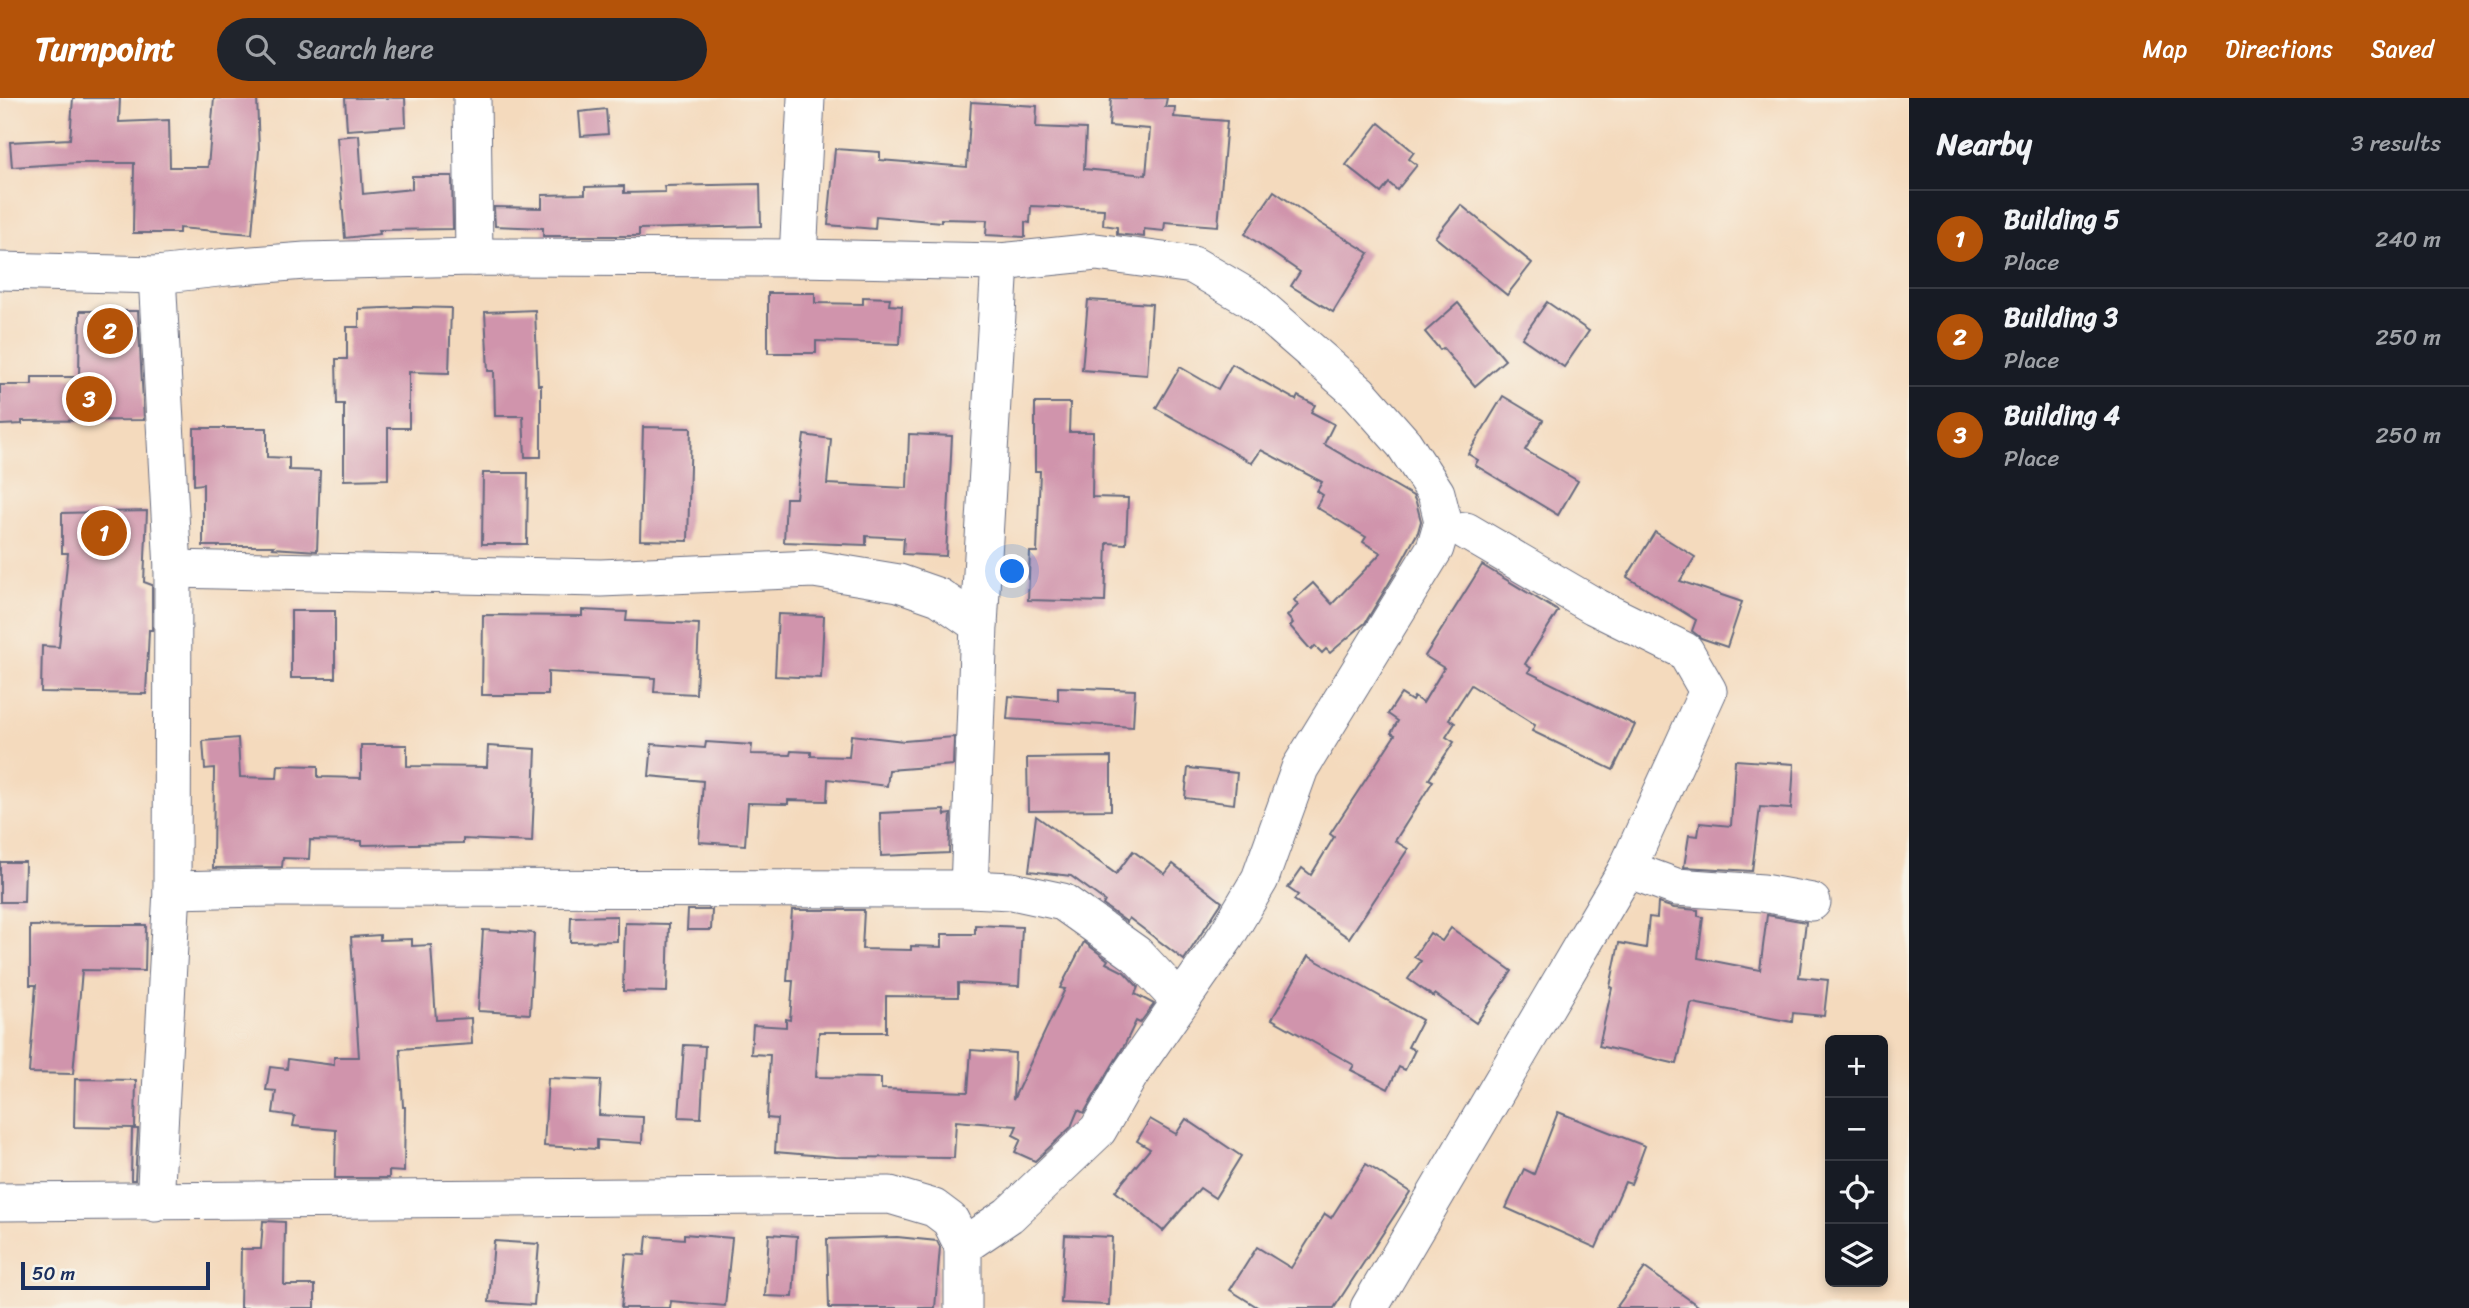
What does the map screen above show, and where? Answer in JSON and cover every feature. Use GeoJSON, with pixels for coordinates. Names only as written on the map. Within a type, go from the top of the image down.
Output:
{"type":"FeatureCollection","features":[{"type":"Feature","properties":{"kind":"street"},"geometry":{"type":"LineString","coordinates":[[472,98],[474,257]]}},
{"type":"Feature","properties":{"kind":"street"},"geometry":{"type":"LineString","coordinates":[[798,258],[806,98]]}},
{"type":"Feature","properties":{"kind":"street"},"geometry":{"type":"LineString","coordinates":[[0,271],[157,275],[305,261],[474,257],[1000,262],[1096,252],[1193,265],[1251,299],[1359,393],[1404,444],[1436,492],[1443,522],[1435,548],[1300,768],[1261,879],[1227,935],[1130,1074],[1098,1130],[1009,1215],[963,1246]]}},
{"type":"Feature","properties":{"kind":"street"},"geometry":{"type":"LineString","coordinates":[[969,888],[979,625],[1000,262]]}},
{"type":"Feature","properties":{"kind":"street"},"geometry":{"type":"LineString","coordinates":[[155,1203],[172,890],[173,569],[157,275]]}},
{"type":"Feature","properties":{"kind":"street"},"geometry":{"type":"LineString","coordinates":[[1369,1308],[1627,869],[1708,691],[1685,651],[1594,606],[1466,531]]}},
{"type":"Feature","properties":{"kind":"street"},"geometry":{"type":"LineString","coordinates":[[173,569],[601,578],[814,569],[899,583],[939,597],[979,625]]}},
{"type":"Feature","properties":{"kind":"street"},"geometry":{"type":"LineString","coordinates":[[1627,869],[1676,887],[1763,893],[1812,902]]}},
{"type":"Feature","properties":{"kind":"street"},"geometry":{"type":"LineString","coordinates":[[172,890],[969,888],[1012,891],[1063,902],[1136,954],[1180,1001]]}},
{"type":"Feature","properties":{"kind":"street"},"geometry":{"type":"LineString","coordinates":[[0,1202],[155,1203],[890,1195],[934,1208],[950,1220],[963,1246],[963,1308]]}},
{"type":"Feature","properties":{"kind":"building"},"geometry":{"type":"Polygon","coordinates":[[[73,98],[120,98],[119,122],[169,120],[170,167],[208,167],[214,98],[257,98],[259,150],[252,234],[179,228],[179,233],[133,233],[134,163],[12,167],[10,142],[70,139],[73,98]]]}},
{"type":"Feature","properties":{"kind":"building"},"geometry":{"type":"Polygon","coordinates":[[[345,98],[405,98],[406,126],[347,130],[345,98]]]}},
{"type":"Feature","properties":{"kind":"building"},"geometry":{"type":"Polygon","coordinates":[[[1111,98],[1167,98],[1165,107],[1175,107],[1174,117],[1227,121],[1218,226],[1165,222],[1164,231],[1144,229],[1144,237],[1117,234],[1117,227],[1103,225],[1104,209],[1031,206],[1030,223],[1025,222],[1025,237],[986,235],[987,220],[941,219],[941,222],[876,216],[875,229],[828,225],[835,149],[880,152],[880,160],[967,167],[971,102],[1037,106],[1036,127],[1086,129],[1084,169],[1146,175],[1150,129],[1109,126],[1111,98]]]}},
{"type":"Feature","properties":{"kind":"building"},"geometry":{"type":"Polygon","coordinates":[[[606,109],[608,134],[581,136],[579,112],[606,109]]]}},
{"type":"Feature","properties":{"kind":"building"},"geometry":{"type":"Polygon","coordinates":[[[1379,123],[1414,152],[1409,159],[1417,165],[1397,190],[1389,183],[1381,193],[1346,165],[1379,123]]]}},
{"type":"Feature","properties":{"kind":"building"},"geometry":{"type":"Polygon","coordinates":[[[359,135],[363,194],[412,189],[412,176],[452,176],[453,229],[379,230],[380,234],[345,238],[337,137],[359,135]]]}},
{"type":"Feature","properties":{"kind":"building"},"geometry":{"type":"Polygon","coordinates":[[[760,184],[761,226],[639,229],[639,236],[543,236],[543,228],[495,226],[494,207],[542,208],[542,195],[585,194],[585,187],[624,186],[624,193],[665,192],[664,186],[760,184]]]}},
{"type":"Feature","properties":{"kind":"building"},"geometry":{"type":"Polygon","coordinates":[[[1274,191],[1369,253],[1333,312],[1291,286],[1300,272],[1245,234],[1274,191]]]}},
{"type":"Feature","properties":{"kind":"building"},"geometry":{"type":"Polygon","coordinates":[[[1461,205],[1532,263],[1507,295],[1435,237],[1461,205]]]}},
{"type":"Feature","properties":{"kind":"building"},"geometry":{"type":"Polygon","coordinates":[[[768,293],[815,293],[815,303],[863,304],[863,297],[890,298],[889,305],[902,306],[900,344],[816,341],[816,353],[768,353],[768,293]]]}},
{"type":"Feature","properties":{"kind":"building"},"geometry":{"type":"Polygon","coordinates":[[[1088,300],[1152,304],[1147,375],[1082,370],[1088,300]]]}},
{"type":"Feature","properties":{"kind":"building"},"geometry":{"type":"Polygon","coordinates":[[[1547,302],[1589,331],[1564,367],[1522,338],[1547,302]]]}},
{"type":"Feature","properties":{"kind":"building"},"geometry":{"type":"Polygon","coordinates":[[[1458,303],[1505,360],[1475,386],[1443,348],[1440,350],[1425,332],[1458,303]]]}},
{"type":"Feature","properties":{"kind":"building"},"geometry":{"type":"Polygon","coordinates":[[[451,308],[449,373],[409,372],[409,428],[388,428],[388,479],[344,480],[344,404],[337,404],[336,359],[347,359],[347,327],[359,327],[359,309],[451,308]]]}},
{"type":"Feature","properties":{"kind":"building"},"geometry":{"type":"Polygon","coordinates":[[[535,310],[538,385],[541,385],[541,457],[525,457],[523,416],[495,416],[494,371],[488,371],[485,312],[535,310]]]}},
{"type":"Feature","properties":{"kind":"building"},"geometry":{"type":"Polygon","coordinates":[[[80,311],[138,311],[144,420],[22,421],[22,424],[0,425],[0,385],[32,385],[32,377],[79,377],[80,311]]]}},
{"type":"Feature","properties":{"kind":"building"},"geometry":{"type":"Polygon","coordinates":[[[1232,364],[1296,400],[1298,396],[1315,405],[1311,412],[1334,424],[1324,444],[1413,496],[1416,502],[1421,521],[1418,532],[1397,570],[1365,623],[1330,653],[1326,649],[1322,653],[1315,646],[1311,650],[1290,626],[1293,623],[1287,616],[1298,605],[1294,600],[1313,583],[1332,604],[1381,553],[1363,542],[1366,537],[1316,507],[1323,495],[1317,491],[1322,482],[1261,450],[1252,463],[1156,408],[1180,367],[1218,389],[1232,364]]]}},
{"type":"Feature","properties":{"kind":"building"},"geometry":{"type":"Polygon","coordinates":[[[1503,396],[1543,420],[1525,450],[1578,481],[1558,515],[1475,465],[1478,460],[1468,454],[1503,396]]]}},
{"type":"Feature","properties":{"kind":"building"},"geometry":{"type":"Polygon","coordinates":[[[1035,403],[1070,403],[1069,432],[1093,432],[1092,497],[1128,498],[1126,544],[1107,543],[1105,602],[1028,600],[1030,552],[1037,552],[1040,471],[1035,471],[1035,403]]]}},
{"type":"Feature","properties":{"kind":"building"},"geometry":{"type":"Polygon","coordinates":[[[643,427],[691,428],[688,541],[640,540],[643,427]]]}},
{"type":"Feature","properties":{"kind":"building"},"geometry":{"type":"Polygon","coordinates":[[[194,428],[267,428],[267,457],[289,458],[289,470],[320,471],[317,551],[273,548],[274,546],[203,546],[203,484],[194,485],[194,428]]]}},
{"type":"Feature","properties":{"kind":"building"},"geometry":{"type":"Polygon","coordinates":[[[909,434],[952,436],[946,556],[903,554],[904,538],[866,536],[866,545],[784,542],[786,498],[796,498],[804,435],[831,439],[827,484],[907,488],[909,434]]]}},
{"type":"Feature","properties":{"kind":"building"},"geometry":{"type":"Polygon","coordinates":[[[483,473],[528,473],[527,544],[482,544],[483,473]]]}},
{"type":"Feature","properties":{"kind":"building"},"geometry":{"type":"Polygon","coordinates":[[[147,511],[144,582],[152,585],[152,630],[149,630],[146,694],[41,692],[42,646],[59,647],[68,553],[62,553],[62,513],[147,511]]]}},
{"type":"Feature","properties":{"kind":"building"},"geometry":{"type":"Polygon","coordinates":[[[1655,532],[1695,557],[1680,581],[1742,602],[1727,647],[1701,638],[1692,631],[1696,620],[1627,577],[1655,532]]]}},
{"type":"Feature","properties":{"kind":"building"},"geometry":{"type":"Polygon","coordinates":[[[1482,565],[1558,611],[1525,664],[1531,668],[1528,672],[1635,725],[1613,770],[1532,731],[1535,725],[1471,685],[1449,719],[1455,723],[1446,737],[1454,742],[1429,779],[1433,781],[1395,841],[1408,849],[1349,938],[1294,900],[1298,895],[1288,888],[1302,868],[1311,875],[1334,837],[1330,834],[1395,735],[1391,733],[1398,721],[1388,714],[1401,694],[1412,701],[1414,697],[1423,703],[1444,668],[1425,656],[1482,565]]]}},
{"type":"Feature","properties":{"kind":"building"},"geometry":{"type":"Polygon","coordinates":[[[582,610],[627,612],[626,621],[699,624],[696,694],[654,692],[655,678],[548,672],[548,695],[482,695],[483,615],[582,616],[582,610]]]}},
{"type":"Feature","properties":{"kind":"building"},"geometry":{"type":"Polygon","coordinates":[[[291,611],[335,611],[335,678],[291,678],[291,611]]]}},
{"type":"Feature","properties":{"kind":"building"},"geometry":{"type":"Polygon","coordinates":[[[778,614],[824,616],[821,678],[775,676],[778,614]]]}},
{"type":"Feature","properties":{"kind":"building"},"geometry":{"type":"Polygon","coordinates":[[[1058,687],[1135,690],[1133,727],[1007,719],[1009,696],[1058,700],[1058,687]]]}},
{"type":"Feature","properties":{"kind":"building"},"geometry":{"type":"Polygon","coordinates":[[[851,735],[904,741],[954,737],[953,765],[889,770],[887,786],[828,779],[827,801],[748,803],[745,845],[699,842],[703,781],[649,776],[652,744],[705,748],[706,742],[752,745],[751,754],[790,755],[791,751],[811,752],[811,756],[849,757],[851,735]]]}},
{"type":"Feature","properties":{"kind":"building"},"geometry":{"type":"Polygon","coordinates":[[[238,738],[240,777],[277,778],[278,765],[318,766],[318,777],[361,778],[361,745],[407,745],[407,766],[487,767],[488,746],[536,749],[532,842],[463,839],[463,843],[362,845],[362,841],[310,840],[309,859],[283,858],[282,867],[213,868],[214,768],[205,769],[203,741],[238,738]]]}},
{"type":"Feature","properties":{"kind":"building"},"geometry":{"type":"Polygon","coordinates":[[[1111,757],[1111,810],[1028,811],[1027,758],[1111,757]]]}},
{"type":"Feature","properties":{"kind":"building"},"geometry":{"type":"Polygon","coordinates":[[[1735,760],[1794,764],[1791,809],[1760,807],[1752,871],[1684,867],[1689,835],[1698,836],[1700,823],[1731,826],[1735,760]]]}},
{"type":"Feature","properties":{"kind":"building"},"geometry":{"type":"Polygon","coordinates":[[[1188,768],[1237,773],[1234,804],[1185,798],[1188,768]]]}},
{"type":"Feature","properties":{"kind":"building"},"geometry":{"type":"Polygon","coordinates":[[[944,810],[945,815],[951,814],[949,853],[881,856],[880,813],[944,810]]]}},
{"type":"Feature","properties":{"kind":"building"},"geometry":{"type":"Polygon","coordinates":[[[1036,816],[1116,874],[1133,851],[1165,874],[1173,864],[1222,902],[1184,960],[1129,918],[1127,922],[1103,905],[1105,901],[1071,876],[1029,871],[1036,816]]]}},
{"type":"Feature","properties":{"kind":"building"},"geometry":{"type":"Polygon","coordinates":[[[0,862],[25,862],[24,902],[0,902],[0,862]]]}},
{"type":"Feature","properties":{"kind":"building"},"geometry":{"type":"Polygon","coordinates":[[[1658,903],[1674,908],[1698,910],[1698,916],[1703,917],[1698,958],[1760,970],[1767,915],[1806,922],[1799,977],[1828,980],[1824,1016],[1793,1013],[1792,1022],[1693,1003],[1677,1064],[1599,1046],[1619,943],[1646,948],[1649,917],[1657,918],[1658,903]]]}},
{"type":"Feature","properties":{"kind":"building"},"geometry":{"type":"Polygon","coordinates":[[[688,910],[712,910],[711,930],[687,930],[688,910]]]}},
{"type":"Feature","properties":{"kind":"building"},"geometry":{"type":"Polygon","coordinates":[[[792,910],[864,910],[862,949],[911,950],[911,946],[942,947],[942,934],[975,934],[975,925],[1022,927],[1019,986],[958,983],[958,997],[886,996],[886,1032],[819,1032],[816,1077],[881,1078],[881,1089],[968,1092],[971,1050],[1015,1053],[1013,1100],[1065,989],[1060,988],[1084,942],[1108,960],[1106,963],[1124,972],[1138,987],[1135,994],[1154,1004],[1140,1023],[1136,1021],[1084,1113],[1078,1110],[1071,1127],[1035,1161],[1015,1152],[1021,1139],[1013,1135],[1017,1126],[956,1121],[954,1158],[836,1157],[775,1152],[777,1119],[767,1118],[770,1055],[751,1054],[753,1025],[786,1027],[786,1019],[790,1020],[793,981],[787,981],[792,910]]]}},
{"type":"Feature","properties":{"kind":"building"},"geometry":{"type":"Polygon","coordinates":[[[617,916],[617,941],[570,942],[571,917],[617,916]]]}},
{"type":"Feature","properties":{"kind":"building"},"geometry":{"type":"Polygon","coordinates":[[[625,923],[669,924],[667,992],[623,991],[625,923]]]}},
{"type":"Feature","properties":{"kind":"building"},"geometry":{"type":"Polygon","coordinates":[[[146,925],[145,971],[82,970],[73,1074],[29,1073],[36,985],[30,985],[30,926],[146,925]]]}},
{"type":"Feature","properties":{"kind":"building"},"geometry":{"type":"Polygon","coordinates":[[[1451,928],[1512,971],[1476,1023],[1408,979],[1421,961],[1414,957],[1430,933],[1442,941],[1451,928]]]}},
{"type":"Feature","properties":{"kind":"building"},"geometry":{"type":"Polygon","coordinates":[[[483,930],[534,933],[530,1014],[478,1011],[483,930]]]}},
{"type":"Feature","properties":{"kind":"building"},"geometry":{"type":"Polygon","coordinates":[[[380,935],[380,940],[412,939],[412,946],[431,945],[436,1020],[471,1018],[472,1044],[400,1049],[405,1107],[404,1172],[389,1171],[389,1178],[335,1178],[336,1130],[293,1126],[295,1116],[273,1113],[276,1091],[266,1090],[270,1067],[287,1069],[288,1059],[334,1065],[334,1057],[359,1057],[351,937],[380,935]]]}},
{"type":"Feature","properties":{"kind":"building"},"geometry":{"type":"Polygon","coordinates":[[[1308,956],[1422,1020],[1408,1047],[1415,1050],[1405,1070],[1399,1067],[1388,1089],[1351,1070],[1354,1065],[1272,1019],[1308,956]]]}},
{"type":"Feature","properties":{"kind":"building"},"geometry":{"type":"Polygon","coordinates":[[[684,1045],[705,1046],[701,1118],[679,1117],[684,1045]]]}},
{"type":"Feature","properties":{"kind":"building"},"geometry":{"type":"Polygon","coordinates":[[[548,1078],[601,1080],[599,1115],[643,1117],[642,1143],[597,1140],[597,1149],[544,1146],[548,1078]]]}},
{"type":"Feature","properties":{"kind":"building"},"geometry":{"type":"Polygon","coordinates":[[[75,1079],[136,1080],[135,1128],[74,1127],[75,1079]]]}},
{"type":"Feature","properties":{"kind":"building"},"geometry":{"type":"Polygon","coordinates":[[[1558,1112],[1645,1146],[1631,1184],[1625,1182],[1596,1248],[1506,1208],[1524,1169],[1534,1174],[1558,1112]]]}},
{"type":"Feature","properties":{"kind":"building"},"geometry":{"type":"Polygon","coordinates":[[[1150,1119],[1176,1134],[1186,1119],[1241,1156],[1215,1198],[1200,1188],[1163,1231],[1115,1191],[1150,1149],[1137,1141],[1150,1119]]]}},
{"type":"Feature","properties":{"kind":"building"},"geometry":{"type":"Polygon","coordinates":[[[132,1129],[138,1129],[135,1180],[131,1180],[132,1129]]]}},
{"type":"Feature","properties":{"kind":"building"},"geometry":{"type":"Polygon","coordinates":[[[1366,1164],[1410,1192],[1334,1308],[1259,1308],[1230,1290],[1257,1247],[1291,1268],[1325,1214],[1331,1218],[1366,1164]]]}},
{"type":"Feature","properties":{"kind":"building"},"geometry":{"type":"Polygon","coordinates":[[[263,1221],[285,1222],[284,1285],[315,1285],[315,1308],[240,1308],[241,1249],[261,1249],[263,1221]]]}},
{"type":"Feature","properties":{"kind":"building"},"geometry":{"type":"Polygon","coordinates":[[[684,1234],[732,1238],[725,1306],[671,1301],[670,1308],[621,1308],[626,1254],[645,1255],[647,1236],[684,1239],[684,1234]]]}},
{"type":"Feature","properties":{"kind":"building"},"geometry":{"type":"Polygon","coordinates":[[[769,1234],[797,1236],[793,1297],[765,1296],[769,1234]]]}},
{"type":"Feature","properties":{"kind":"building"},"geometry":{"type":"Polygon","coordinates":[[[1065,1235],[1112,1237],[1109,1305],[1061,1303],[1065,1235]]]}},
{"type":"Feature","properties":{"kind":"building"},"geometry":{"type":"Polygon","coordinates":[[[897,1237],[937,1241],[940,1247],[935,1308],[829,1308],[827,1239],[897,1237]]]}},
{"type":"Feature","properties":{"kind":"building"},"geometry":{"type":"Polygon","coordinates":[[[494,1241],[539,1244],[534,1305],[489,1302],[494,1241]]]}},
{"type":"Feature","properties":{"kind":"building"},"geometry":{"type":"Polygon","coordinates":[[[1645,1268],[1701,1308],[1616,1308],[1645,1268]]]}},
{"type":"Feature","properties":{"kind":"place","name":"Building 3"},"geometry":{"type":"Point","coordinates":[110,331]}},
{"type":"Feature","properties":{"kind":"place","name":"Building 4"},"geometry":{"type":"Point","coordinates":[89,399]}},
{"type":"Feature","properties":{"kind":"place","name":"Building 5"},"geometry":{"type":"Point","coordinates":[104,533]}}]}
